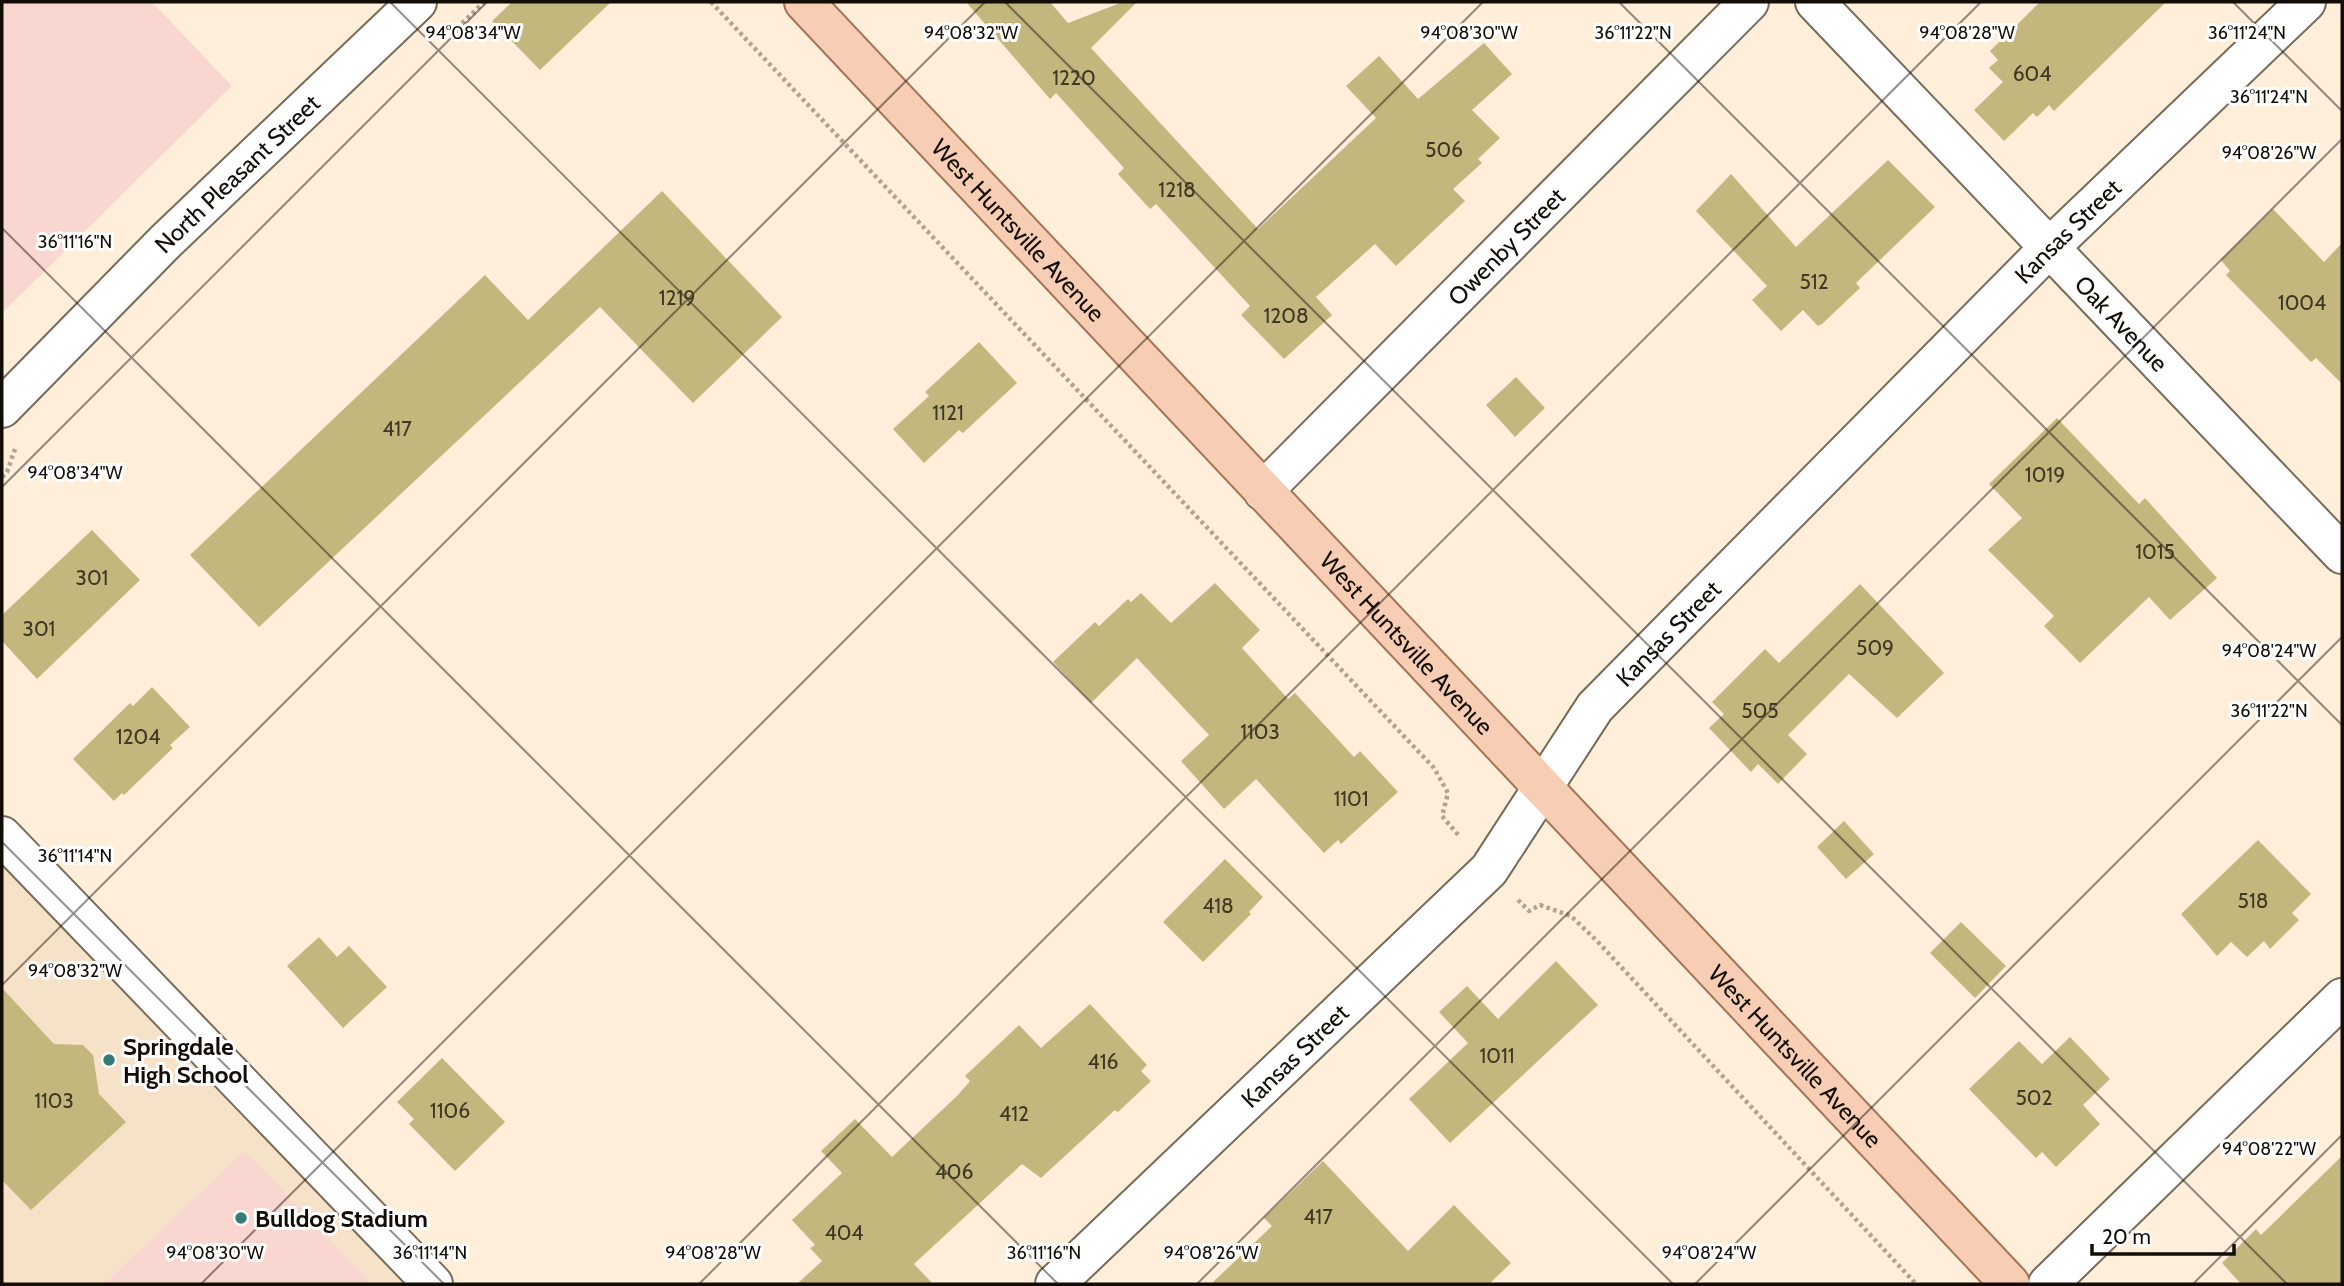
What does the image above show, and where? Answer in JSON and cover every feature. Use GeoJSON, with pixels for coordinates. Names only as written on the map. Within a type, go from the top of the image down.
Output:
{"type":"FeatureCollection","features":[{"type":"Feature","properties":{"kind":"main road","name":"West Huntsville Avenue"},"geometry":{"type":"LineString","coordinates":[[804,2],[2010,1284]]}},
{"type":"Feature","properties":{"kind":"street","name":"North Pleasant Street"},"geometry":{"type":"LineString","coordinates":[[2,408],[164,242],[417,2]]}},
{"type":"Feature","properties":{"kind":"street","name":"Owenby Street"},"geometry":{"type":"LineString","coordinates":[[1263,491],[1749,2]]}},
{"type":"Feature","properties":{"kind":"street","name":"Oak Avenue"},"geometry":{"type":"LineString","coordinates":[[1815,2],[2342,554]]}},
{"type":"Feature","properties":{"kind":"street","name":"Kansas Street"},"geometry":{"type":"LineString","coordinates":[[1055,1284],[1489,870],[1595,707],[2050,247],[2306,2]]}},
{"type":"Feature","properties":{"kind":"street"},"geometry":{"type":"LineString","coordinates":[[2,836],[433,1284]]}},
{"type":"Feature","properties":{"kind":"street"},"geometry":{"type":"LineString","coordinates":[[2048,1284],[2342,998]]}},
{"type":"Feature","properties":{"kind":"path"},"geometry":{"type":"LineString","coordinates":[[711,2],[1434,768],[1448,793],[1442,816],[1489,870],[1529,911],[1540,905],[1571,916],[1597,941],[1916,1284]]}},
{"type":"Feature","properties":{"kind":"shaded area"},"geometry":{"type":"Polygon","coordinates":[[[2,2],[152,2],[232,86],[2,313],[2,2]]]}},
{"type":"Feature","properties":{"kind":"shaded area","name":"Springdale High School"},"geometry":{"type":"Polygon","coordinates":[[[2,836],[433,1284],[2,1284],[2,836]]]}},
{"type":"Feature","properties":{"kind":"shaded area","name":"Bulldog Stadium"},"geometry":{"type":"Polygon","coordinates":[[[245,1151],[372,1284],[104,1284],[245,1151]]]}},
{"type":"Feature","properties":{"kind":"building"},"geometry":{"type":"Polygon","coordinates":[[[512,2],[611,2],[540,70],[492,21],[512,2]]]}},
{"type":"Feature","properties":{"kind":"building"},"geometry":{"type":"Polygon","coordinates":[[[966,2],[1050,2],[1068,23],[1123,2],[1137,2],[1091,48],[1258,229],[1376,118],[1346,86],[1379,56],[1418,99],[1484,43],[1512,74],[1472,110],[1500,138],[1478,159],[1482,163],[1453,189],[1465,201],[1396,266],[1375,244],[1316,297],[1332,315],[1284,359],[1241,315],[1250,306],[1156,204],[1150,209],[1118,174],[1124,168],[1056,93],[1050,99],[966,2]]]}},
{"type":"Feature","properties":{"kind":"building"},"geometry":{"type":"Polygon","coordinates":[[[2040,2],[2166,2],[2054,111],[2049,105],[2037,117],[2033,113],[2004,141],[1974,110],[2003,82],[1989,68],[1998,60],[1990,51],[2040,2]]]}},
{"type":"Feature","properties":{"kind":"building"},"geometry":{"type":"Polygon","coordinates":[[[1888,160],[1935,207],[1856,283],[1860,288],[1822,324],[1818,326],[1803,310],[1781,331],[1752,300],[1767,286],[1696,211],[1731,174],[1796,247],[1888,160]]]}},
{"type":"Feature","properties":{"kind":"building"},"geometry":{"type":"Polygon","coordinates":[[[662,191],[782,317],[693,403],[600,307],[259,627],[190,555],[485,275],[528,320],[662,191]]]}},
{"type":"Feature","properties":{"kind":"building"},"geometry":{"type":"Polygon","coordinates":[[[2273,209],[2324,262],[2342,243],[2342,384],[2316,358],[2311,362],[2226,275],[2230,271],[2221,260],[2273,209]]]}},
{"type":"Feature","properties":{"kind":"building"},"geometry":{"type":"Polygon","coordinates":[[[979,342],[1017,383],[963,433],[959,430],[924,463],[893,429],[929,396],[925,392],[979,342]]]}},
{"type":"Feature","properties":{"kind":"building"},"geometry":{"type":"Polygon","coordinates":[[[1516,377],[1545,408],[1515,437],[1486,405],[1516,377]]]}},
{"type":"Feature","properties":{"kind":"building"},"geometry":{"type":"Polygon","coordinates":[[[2057,418],[2139,504],[2145,498],[2217,578],[2170,620],[2149,597],[2080,663],[2044,626],[2054,616],[1988,550],[2022,518],[1989,484],[2057,418]]]}},
{"type":"Feature","properties":{"kind":"building"},"geometry":{"type":"Polygon","coordinates":[[[92,530],[140,580],[37,679],[2,641],[2,615],[92,530]]]}},
{"type":"Feature","properties":{"kind":"building"},"geometry":{"type":"Polygon","coordinates":[[[1215,583],[1260,630],[1242,648],[1288,699],[1295,693],[1354,757],[1360,751],[1398,792],[1341,844],[1338,840],[1324,853],[1256,779],[1224,809],[1181,761],[1209,735],[1137,658],[1091,703],[1053,662],[1095,622],[1099,626],[1128,599],[1131,602],[1141,593],[1171,623],[1215,583]]]}},
{"type":"Feature","properties":{"kind":"building"},"geometry":{"type":"Polygon","coordinates":[[[1860,584],[1944,673],[1897,718],[1849,674],[1788,735],[1807,754],[1778,784],[1758,764],[1751,772],[1709,728],[1724,714],[1712,702],[1765,649],[1779,663],[1860,584]]]}},
{"type":"Feature","properties":{"kind":"building"},"geometry":{"type":"Polygon","coordinates":[[[152,687],[190,727],[170,745],[173,748],[124,795],[122,793],[114,801],[73,759],[130,703],[133,706],[152,687]]]}},
{"type":"Feature","properties":{"kind":"building"},"geometry":{"type":"Polygon","coordinates":[[[1844,821],[1874,854],[1846,879],[1817,847],[1844,821]]]}},
{"type":"Feature","properties":{"kind":"building"},"geometry":{"type":"Polygon","coordinates":[[[2258,840],[2311,894],[2292,913],[2299,920],[2270,949],[2264,941],[2247,957],[2231,942],[2217,956],[2181,914],[2258,840]]]}},
{"type":"Feature","properties":{"kind":"building"},"geometry":{"type":"Polygon","coordinates":[[[1225,859],[1263,897],[1249,912],[1251,914],[1203,962],[1163,922],[1225,859]]]}},
{"type":"Feature","properties":{"kind":"building"},"geometry":{"type":"Polygon","coordinates":[[[1961,922],[2006,966],[1975,998],[1930,953],[1961,922]]]}},
{"type":"Feature","properties":{"kind":"building"},"geometry":{"type":"Polygon","coordinates":[[[319,937],[337,957],[349,946],[387,987],[343,1028],[287,966],[319,937]]]}},
{"type":"Feature","properties":{"kind":"building"},"geometry":{"type":"Polygon","coordinates":[[[1556,961],[1598,1005],[1450,1143],[1409,1099],[1468,1043],[1439,1012],[1467,986],[1498,1019],[1556,961]]]}},
{"type":"Feature","properties":{"kind":"building"},"geometry":{"type":"Polygon","coordinates":[[[2,988],[54,1044],[83,1045],[93,1055],[99,1094],[126,1122],[31,1210],[2,1180],[2,988]]]}},
{"type":"Feature","properties":{"kind":"building"},"geometry":{"type":"Polygon","coordinates":[[[1090,1004],[1147,1065],[1141,1071],[1151,1081],[1041,1178],[1022,1164],[914,1264],[933,1284],[797,1284],[822,1261],[810,1248],[815,1245],[792,1220],[842,1173],[821,1151],[855,1119],[892,1157],[958,1095],[970,1081],[965,1076],[1019,1025],[1041,1048],[1090,1004]]]}},
{"type":"Feature","properties":{"kind":"building"},"geometry":{"type":"Polygon","coordinates":[[[2070,1037],[2110,1079],[2083,1105],[2100,1124],[2056,1167],[2042,1152],[2036,1158],[1969,1089],[2019,1041],[2042,1064],[2070,1037]]]}},
{"type":"Feature","properties":{"kind":"building"},"geometry":{"type":"Polygon","coordinates":[[[442,1058],[505,1122],[455,1171],[409,1124],[414,1119],[397,1102],[442,1058]]]}},
{"type":"Feature","properties":{"kind":"building"},"geometry":{"type":"Polygon","coordinates":[[[2342,1156],[2342,1284],[2241,1284],[2222,1263],[2256,1229],[2261,1235],[2342,1156]]]}},
{"type":"Feature","properties":{"kind":"building"},"geometry":{"type":"Polygon","coordinates":[[[1323,1161],[1408,1251],[1454,1205],[1511,1263],[1489,1284],[1211,1284],[1272,1226],[1264,1218],[1323,1161]]]}},
{"type":"Feature","properties":{"kind":"place","name":"Springdale High School"},"geometry":{"type":"Point","coordinates":[109,1060]}},
{"type":"Feature","properties":{"kind":"place","name":"Bulldog Stadium"},"geometry":{"type":"Point","coordinates":[241,1218]}}]}
